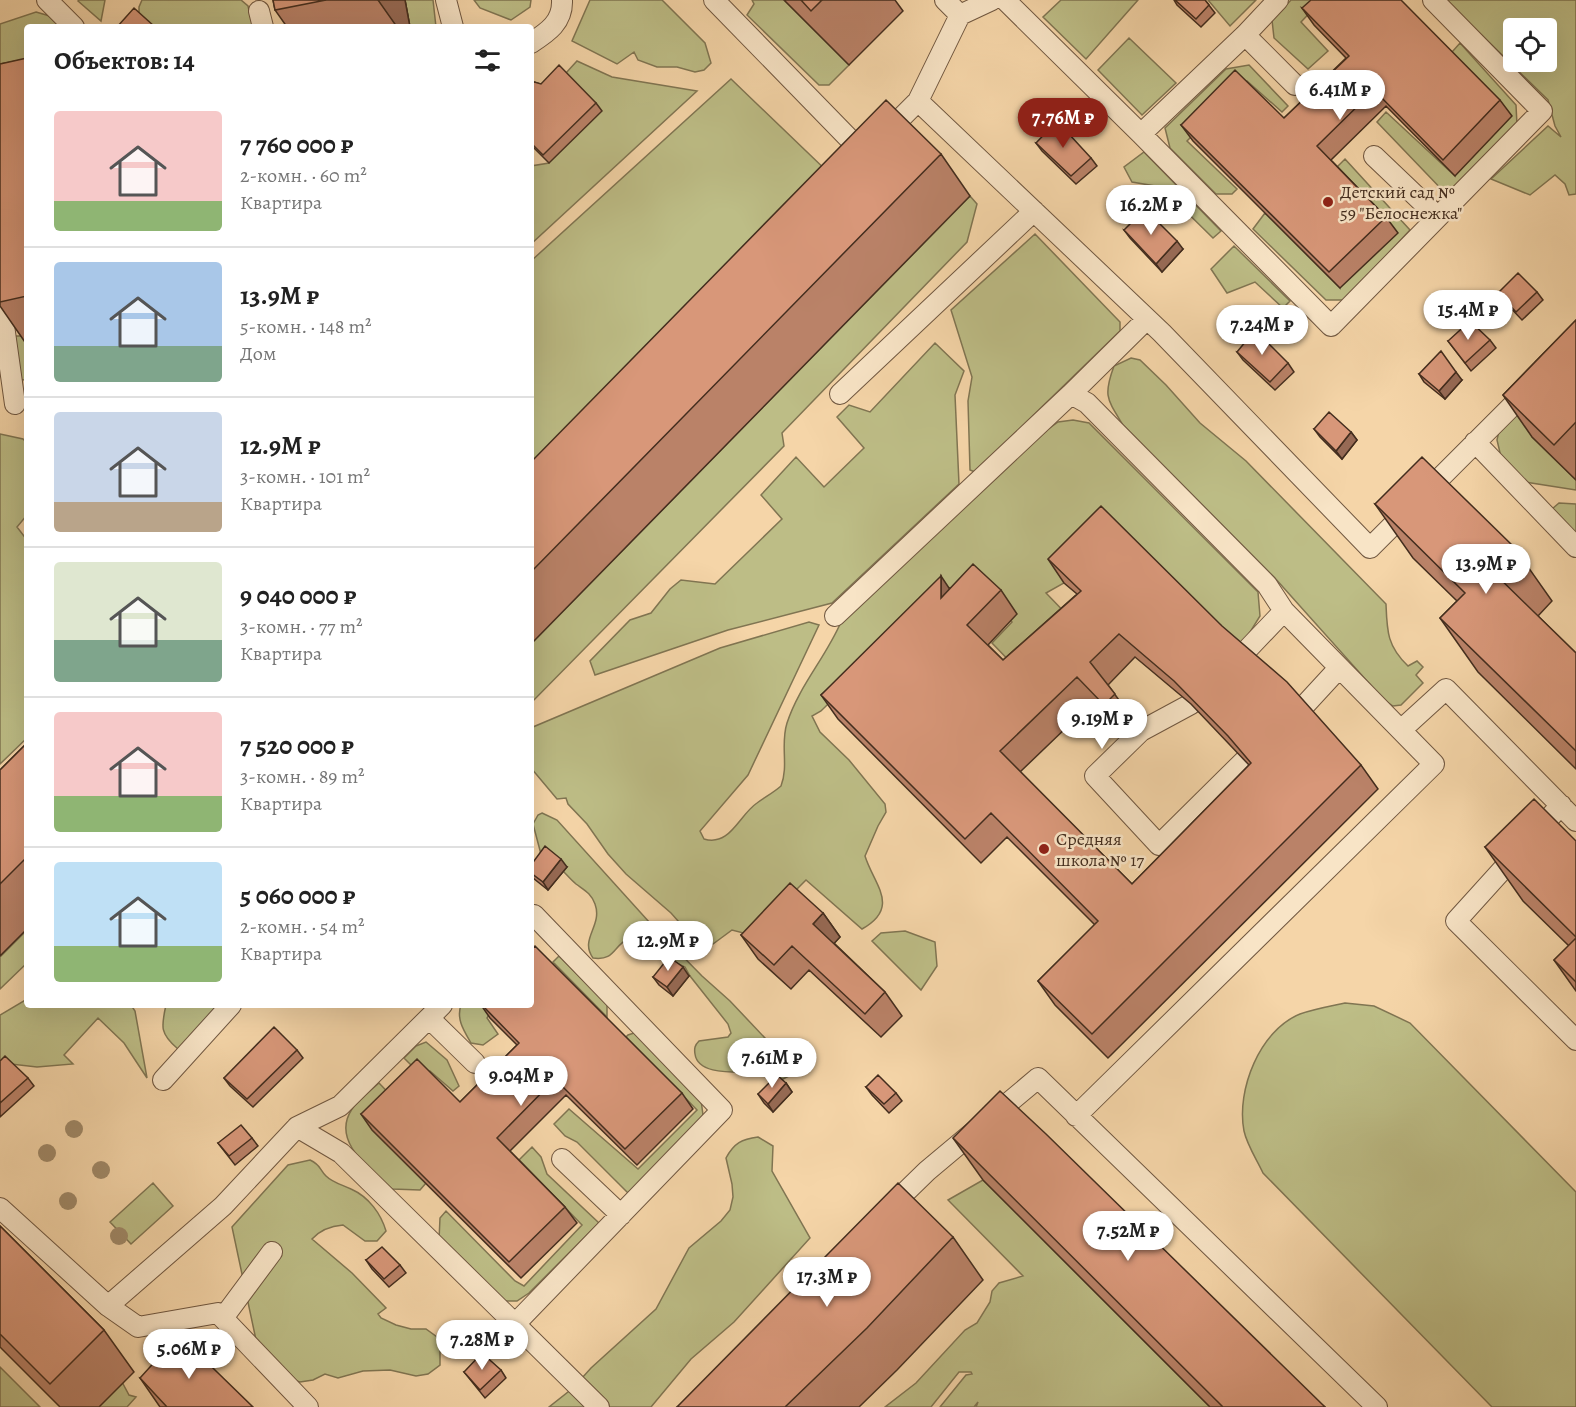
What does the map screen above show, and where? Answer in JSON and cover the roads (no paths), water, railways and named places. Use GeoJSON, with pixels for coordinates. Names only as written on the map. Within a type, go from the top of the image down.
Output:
{"type":"FeatureCollection","features":[{"type":"Feature","properties":{"kind":"lane"},"geometry":{"type":"LineString","coordinates":[[47,0],[71,24]]}},
{"type":"Feature","properties":{"kind":"lane"},"geometry":{"type":"LineString","coordinates":[[446,0],[452,24]]}},
{"type":"Feature","properties":{"kind":"lane"},"geometry":{"type":"LineString","coordinates":[[534,41],[561,17],[562,0]]}},
{"type":"Feature","properties":{"kind":"lane"},"geometry":{"type":"LineString","coordinates":[[714,0],[865,155]]}},
{"type":"Feature","properties":{"kind":"lane"},"geometry":{"type":"LineString","coordinates":[[945,0],[960,15]]}},
{"type":"Feature","properties":{"kind":"lane"},"geometry":{"type":"LineString","coordinates":[[848,172],[918,101],[960,15],[992,0]]}},
{"type":"Feature","properties":{"kind":"lane"},"geometry":{"type":"LineString","coordinates":[[1005,0],[1331,326],[1542,111],[1433,0]]}},
{"type":"Feature","properties":{"kind":"lane"},"geometry":{"type":"LineString","coordinates":[[1141,134],[1245,35],[1278,0]]}},
{"type":"Feature","properties":{"kind":"lane"},"geometry":{"type":"LineString","coordinates":[[1245,35],[1295,86]]}},
{"type":"Feature","properties":{"kind":"lane"},"geometry":{"type":"LineString","coordinates":[[918,101],[1147,319],[1370,548],[1542,376]]}},
{"type":"Feature","properties":{"kind":"lane"},"geometry":{"type":"LineString","coordinates":[[1374,156],[1438,218]]}},
{"type":"Feature","properties":{"kind":"lane"},"geometry":{"type":"LineString","coordinates":[[840,394],[1034,211]]}},
{"type":"Feature","properties":{"kind":"lane"},"geometry":{"type":"LineString","coordinates":[[0,297],[14,405]]}},
{"type":"Feature","properties":{"kind":"lane"},"geometry":{"type":"LineString","coordinates":[[835,616],[1071,394],[1147,319]]}},
{"type":"Feature","properties":{"kind":"lane"},"geometry":{"type":"LineString","coordinates":[[1071,394],[1087,403],[1267,585],[1284,611],[1434,764],[1077,1116]]}},
{"type":"Feature","properties":{"kind":"lane"},"geometry":{"type":"LineString","coordinates":[[1475,442],[1576,547]]}},
{"type":"Feature","properties":{"kind":"lane"},"geometry":{"type":"LineString","coordinates":[[1244,653],[1284,611]]}},
{"type":"Feature","properties":{"kind":"lane"},"geometry":{"type":"LineString","coordinates":[[1304,706],[1339,668]]}},
{"type":"Feature","properties":{"kind":"lane"},"geometry":{"type":"LineString","coordinates":[[1401,730],[1446,689],[1576,821]]}},
{"type":"Feature","properties":{"kind":"lane"},"geometry":{"type":"LineString","coordinates":[[1191,704],[1142,731],[1095,776],[1159,845],[1245,760]]}},
{"type":"Feature","properties":{"kind":"lane"},"geometry":{"type":"LineString","coordinates":[[1560,805],[1456,921],[1576,1040]]}},
{"type":"Feature","properties":{"kind":"lane"},"geometry":{"type":"LineString","coordinates":[[515,1324],[722,1110],[534,915]]}},
{"type":"Feature","properties":{"kind":"lane"},"geometry":{"type":"LineString","coordinates":[[163,1080],[228,1008]]}},
{"type":"Feature","properties":{"kind":"lane"},"geometry":{"type":"LineString","coordinates":[[108,1306],[223,1206],[297,1127],[340,1106],[435,1011],[475,1063]]}},
{"type":"Feature","properties":{"kind":"lane"},"geometry":{"type":"LineString","coordinates":[[877,1220],[927,1171],[1038,1078],[1377,1407]]}},
{"type":"Feature","properties":{"kind":"lane"},"geometry":{"type":"LineString","coordinates":[[297,1127],[341,1153],[599,1407]]}},
{"type":"Feature","properties":{"kind":"lane"},"geometry":{"type":"LineString","coordinates":[[562,1159],[621,1215]]}},
{"type":"Feature","properties":{"kind":"lane"},"geometry":{"type":"LineString","coordinates":[[0,1208],[108,1306],[138,1327],[218,1313],[308,1407]]}},
{"type":"Feature","properties":{"kind":"lane"},"geometry":{"type":"LineString","coordinates":[[223,1318],[272,1252]]}},
{"type":"Feature","properties":{"kind":"place","name":"Детский сад № 59 \"Белоснежка\""},"geometry":{"type":"Point","coordinates":[1328,202]}},
{"type":"Feature","properties":{"kind":"place","name":"Средняя школа № 17"},"geometry":{"type":"Point","coordinates":[1044,849]}}]}
